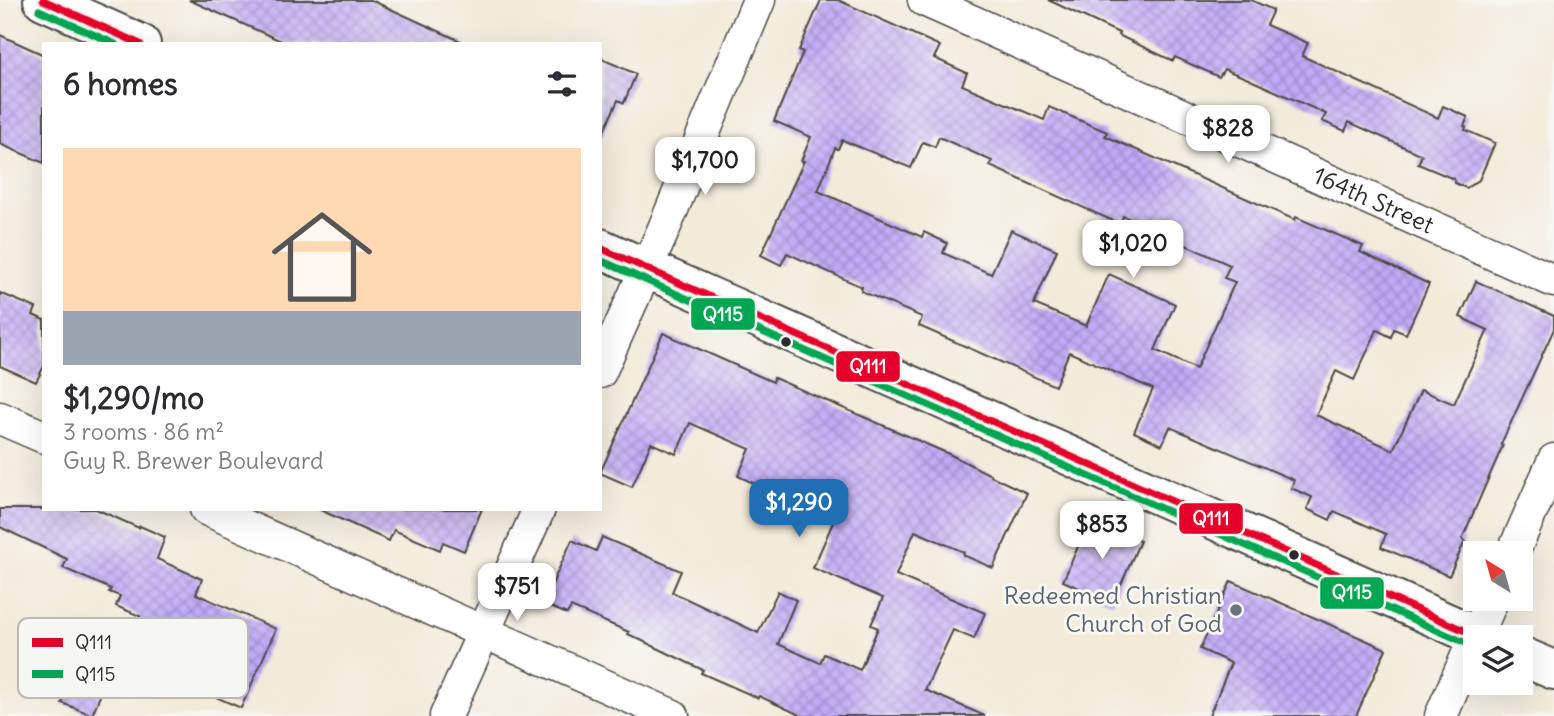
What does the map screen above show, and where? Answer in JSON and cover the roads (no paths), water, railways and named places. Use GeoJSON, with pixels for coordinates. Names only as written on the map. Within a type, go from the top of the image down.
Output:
{"type":"FeatureCollection","features":[{"type":"Feature","properties":{"kind":"main road"},"geometry":{"type":"LineString","coordinates":[[43,0],[137,42]]}},
{"type":"Feature","properties":{"kind":"main road"},"geometry":{"type":"LineString","coordinates":[[602,249],[1463,631]]}},
{"type":"Feature","properties":{"kind":"main road"},"geometry":{"type":"LineString","coordinates":[[1533,661],[1554,670]]}},
{"type":"Feature","properties":{"kind":"street"},"geometry":{"type":"LineString","coordinates":[[602,368],[759,0]]}},
{"type":"Feature","properties":{"kind":"street","name":"164th Street"},"geometry":{"type":"LineString","coordinates":[[924,0],[1554,281]]}},
{"type":"Feature","properties":{"kind":"street"},"geometry":{"type":"LineString","coordinates":[[0,418],[42,436]]}},
{"type":"Feature","properties":{"kind":"street"},"geometry":{"type":"LineString","coordinates":[[1518,541],[1554,460]]}},
{"type":"Feature","properties":{"kind":"street"},"geometry":{"type":"LineString","coordinates":[[211,511],[673,716]]}},
{"type":"Feature","properties":{"kind":"street"},"geometry":{"type":"LineString","coordinates":[[446,716],[538,511]]}},
{"type":"Feature","properties":{"kind":"street"},"geometry":{"type":"LineString","coordinates":[[1440,716],[1463,667]]}},
{"type":"Feature","properties":{"kind":"place","name":"Redeemed Christian Church of God"},"geometry":{"type":"Point","coordinates":[1236,610]}}]}
